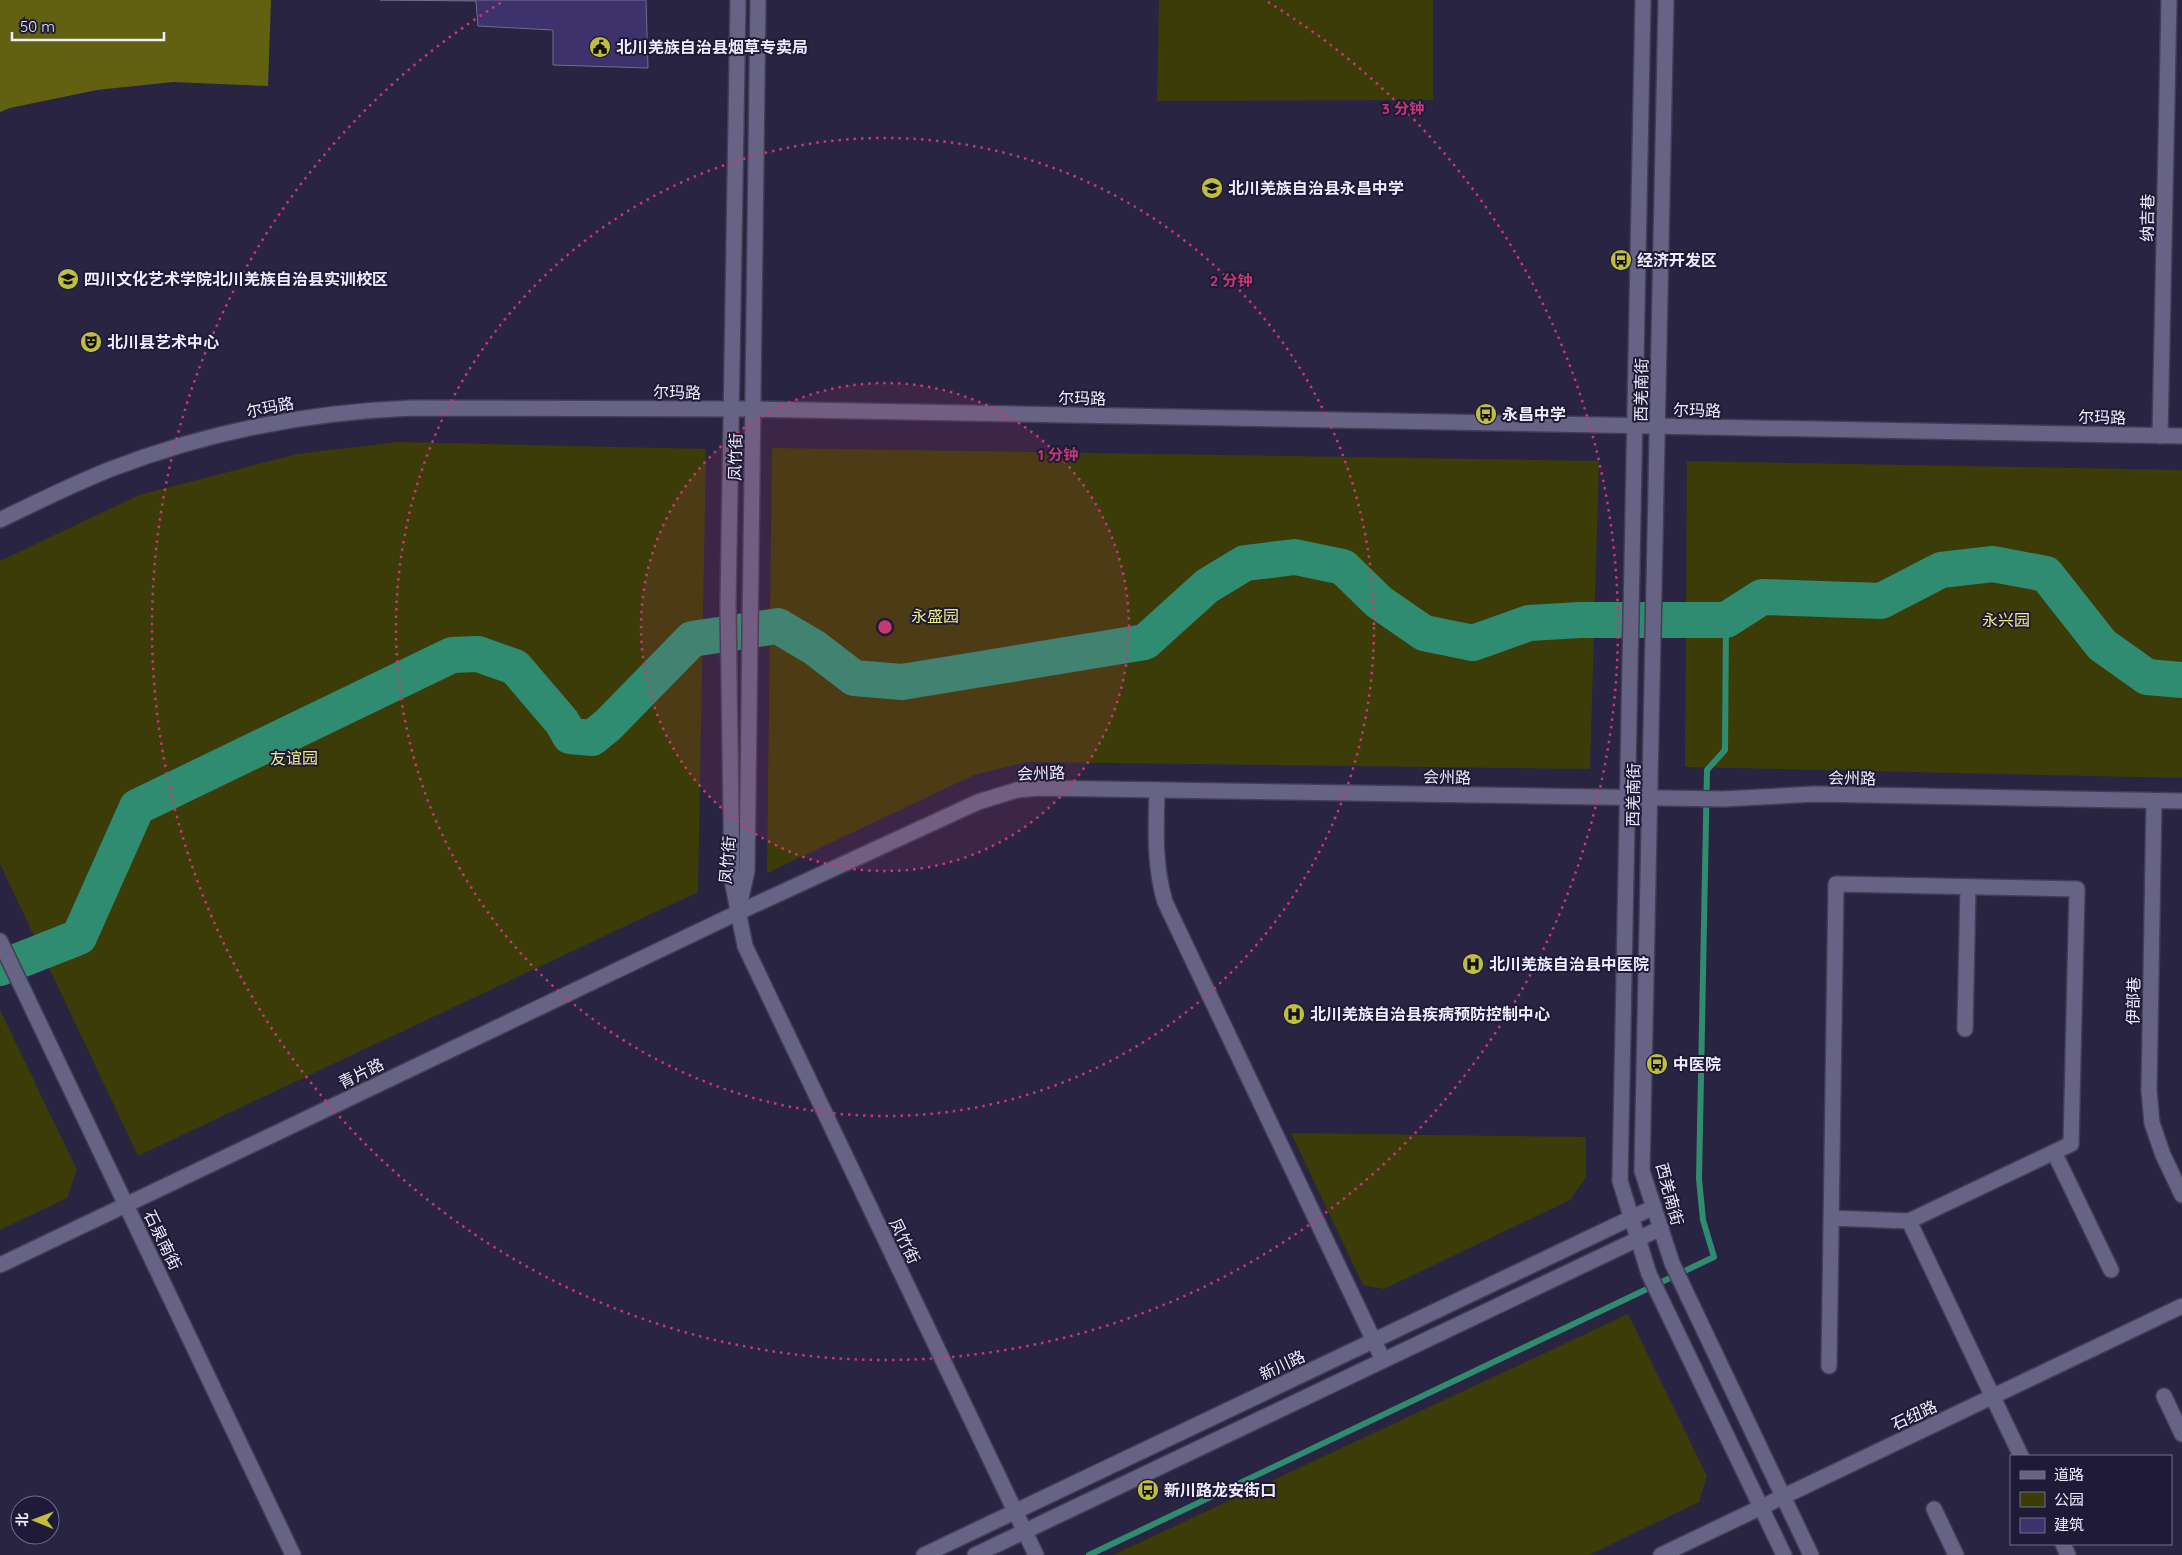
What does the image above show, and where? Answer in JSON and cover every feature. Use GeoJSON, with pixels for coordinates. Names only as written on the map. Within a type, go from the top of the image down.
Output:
{"type":"FeatureCollection","features":[{"type":"Feature","properties":{"kind":"street","name":"凤竹街"},"geometry":{"type":"LineString","coordinates":[[738,0],[728,606],[732,880],[737,913],[745,946],[1036,1555]]}},
{"type":"Feature","properties":{"kind":"street","name":"凤竹街"},"geometry":{"type":"LineString","coordinates":[[737,913],[747,871],[758,0]]}},
{"type":"Feature","properties":{"kind":"street","name":"西羌南街"},"geometry":{"type":"LineString","coordinates":[[1644,0],[1620,1181],[1649,1274],[1784,1555]]}},
{"type":"Feature","properties":{"kind":"street","name":"西羌南街"},"geometry":{"type":"LineString","coordinates":[[1666,0],[1642,1171],[1672,1263],[1811,1555]]}},
{"type":"Feature","properties":{"kind":"street","name":"纳吉巷"},"geometry":{"type":"LineString","coordinates":[[2160,436],[2169,0]]}},
{"type":"Feature","properties":{"kind":"street","name":"尔玛路"},"geometry":{"type":"LineString","coordinates":[[0,520],[69,487],[145,457],[217,436],[313,416],[364,410],[463,407],[753,409],[2182,436]]}},
{"type":"Feature","properties":{"kind":"street","name":"会州路"},"geometry":{"type":"LineString","coordinates":[[737,913],[978,802],[998,794],[1038,788],[1690,799],[1815,794],[2182,801]]}},
{"type":"Feature","properties":{"kind":"street"},"geometry":{"type":"LineString","coordinates":[[1157,790],[1156,854],[1158,878],[1165,902],[1383,1360]]}},
{"type":"Feature","properties":{"kind":"street","name":"伊部巷"},"geometry":{"type":"LineString","coordinates":[[2154,801],[2149,1091],[2152,1123],[2163,1155],[2182,1195]]}},
{"type":"Feature","properties":{"kind":"street"},"geometry":{"type":"LineString","coordinates":[[1829,1366],[1831,1218],[1836,884],[2077,889],[2071,1144],[1909,1221],[1831,1218]]}},
{"type":"Feature","properties":{"kind":"street"},"geometry":{"type":"LineString","coordinates":[[1965,1029],[1968,887]]}},
{"type":"Feature","properties":{"kind":"street","name":"青片路"},"geometry":{"type":"LineString","coordinates":[[0,1265],[737,913]]}},
{"type":"Feature","properties":{"kind":"street","name":"石泉南街"},"geometry":{"type":"LineString","coordinates":[[0,941],[294,1555]]}},
{"type":"Feature","properties":{"kind":"street"},"geometry":{"type":"LineString","coordinates":[[2054,1152],[2111,1270]]}},
{"type":"Feature","properties":{"kind":"street","name":"新川路"},"geometry":{"type":"LineString","coordinates":[[924,1555],[1654,1207]]}},
{"type":"Feature","properties":{"kind":"street"},"geometry":{"type":"LineString","coordinates":[[1909,1221],[2021,1455]]}},
{"type":"Feature","properties":{"kind":"street"},"geometry":{"type":"LineString","coordinates":[[975,1555],[1661,1228]]}},
{"type":"Feature","properties":{"kind":"street","name":"石纽路"},"geometry":{"type":"LineString","coordinates":[[1661,1555],[2182,1306]]}},
{"type":"Feature","properties":{"kind":"street"},"geometry":{"type":"LineString","coordinates":[[2164,1396],[2182,1434]]}},
{"type":"Feature","properties":{"kind":"street"},"geometry":{"type":"LineString","coordinates":[[1934,1509],[1956,1555]]}},
{"type":"Feature","properties":{"kind":"green space"},"geometry":{"type":"Polygon","coordinates":[[[1159,0],[1433,0],[1433,100],[1157,101],[1159,0]]]}},
{"type":"Feature","properties":{"kind":"green space","name":"友谊园"},"geometry":{"type":"Polygon","coordinates":[[[398,442],[706,449],[698,892],[138,1156],[0,864],[0,561],[139,495],[297,454],[398,442]]]}},
{"type":"Feature","properties":{"kind":"green space","name":"永盛园"},"geometry":{"type":"Polygon","coordinates":[[[772,448],[1599,461],[1590,769],[1027,762],[974,775],[767,873],[772,448]]]}},
{"type":"Feature","properties":{"kind":"green space","name":"永兴园"},"geometry":{"type":"Polygon","coordinates":[[[1687,461],[2182,470],[2182,778],[1685,767],[1687,461]]]}},
{"type":"Feature","properties":{"kind":"green space"},"geometry":{"type":"Polygon","coordinates":[[[0,1010],[77,1170],[67,1198],[0,1230],[0,1010]]]}},
{"type":"Feature","properties":{"kind":"green space"},"geometry":{"type":"Polygon","coordinates":[[[1291,1133],[1586,1137],[1586,1177],[1570,1200],[1384,1289],[1363,1285],[1291,1133]]]}},
{"type":"Feature","properties":{"kind":"green space"},"geometry":{"type":"Polygon","coordinates":[[[1628,1314],[1707,1476],[1699,1502],[1589,1555],[1113,1555],[1628,1314]]]}},
{"type":"Feature","properties":{"kind":"shaded area"},"geometry":{"type":"Polygon","coordinates":[[[0,0],[271,0],[268,86],[173,82],[97,90],[10,108],[0,112],[0,0]]]}},
{"type":"Feature","properties":{"kind":"building","name":"北川羌族自治县烟草专卖局"},"geometry":{"type":"Polygon","coordinates":[[[380,0],[646,0],[648,68],[553,65],[553,30],[478,26],[476,1],[380,0]]]}},
{"type":"Feature","properties":{"kind":"waterway"},"geometry":{"type":"LineString","coordinates":[[0,968],[79,937],[137,807],[452,655],[478,654],[515,667],[562,722],[570,736],[592,738],[608,725],[692,639],[778,626],[815,648],[854,678],[902,682],[1145,642],[1207,586],[1245,563],[1295,557],[1343,567],[1379,602],[1424,633],[1473,643],[1529,623],[1580,620],[1726,620],[1762,597],[1881,601],[1941,570],[1993,564],[2046,574],[2102,645],[2147,677],[2182,680]]}},
{"type":"Feature","properties":{"kind":"waterway"},"geometry":{"type":"LineString","coordinates":[[1089,1555],[1714,1257],[1703,1220],[1699,1179],[1707,770],[1725,750],[1726,620]]}},
{"type":"Feature","properties":{"kind":"place","name":"北川羌族自治县烟草专卖局"},"geometry":{"type":"Point","coordinates":[600,47]}},
{"type":"Feature","properties":{"kind":"place","name":"北川羌族自治县永昌中学"},"geometry":{"type":"Point","coordinates":[1212,188]}},
{"type":"Feature","properties":{"kind":"place","name":"经济开发区"},"geometry":{"type":"Point","coordinates":[1621,260]}},
{"type":"Feature","properties":{"kind":"place","name":"四川文化艺术学院北川羌族自治县实训校区"},"geometry":{"type":"Point","coordinates":[68,279]}},
{"type":"Feature","properties":{"kind":"place","name":"北川县艺术中心"},"geometry":{"type":"Point","coordinates":[91,342]}},
{"type":"Feature","properties":{"kind":"place","name":"永昌中学"},"geometry":{"type":"Point","coordinates":[1486,414]}},
{"type":"Feature","properties":{"kind":"place","name":"北川羌族自治县中医院"},"geometry":{"type":"Point","coordinates":[1473,964]}},
{"type":"Feature","properties":{"kind":"place","name":"北川羌族自治县疾病预防控制中心"},"geometry":{"type":"Point","coordinates":[1294,1014]}},
{"type":"Feature","properties":{"kind":"place","name":"中医院"},"geometry":{"type":"Point","coordinates":[1657,1064]}},
{"type":"Feature","properties":{"kind":"place","name":"新川路龙安街口"},"geometry":{"type":"Point","coordinates":[1148,1490]}}]}
